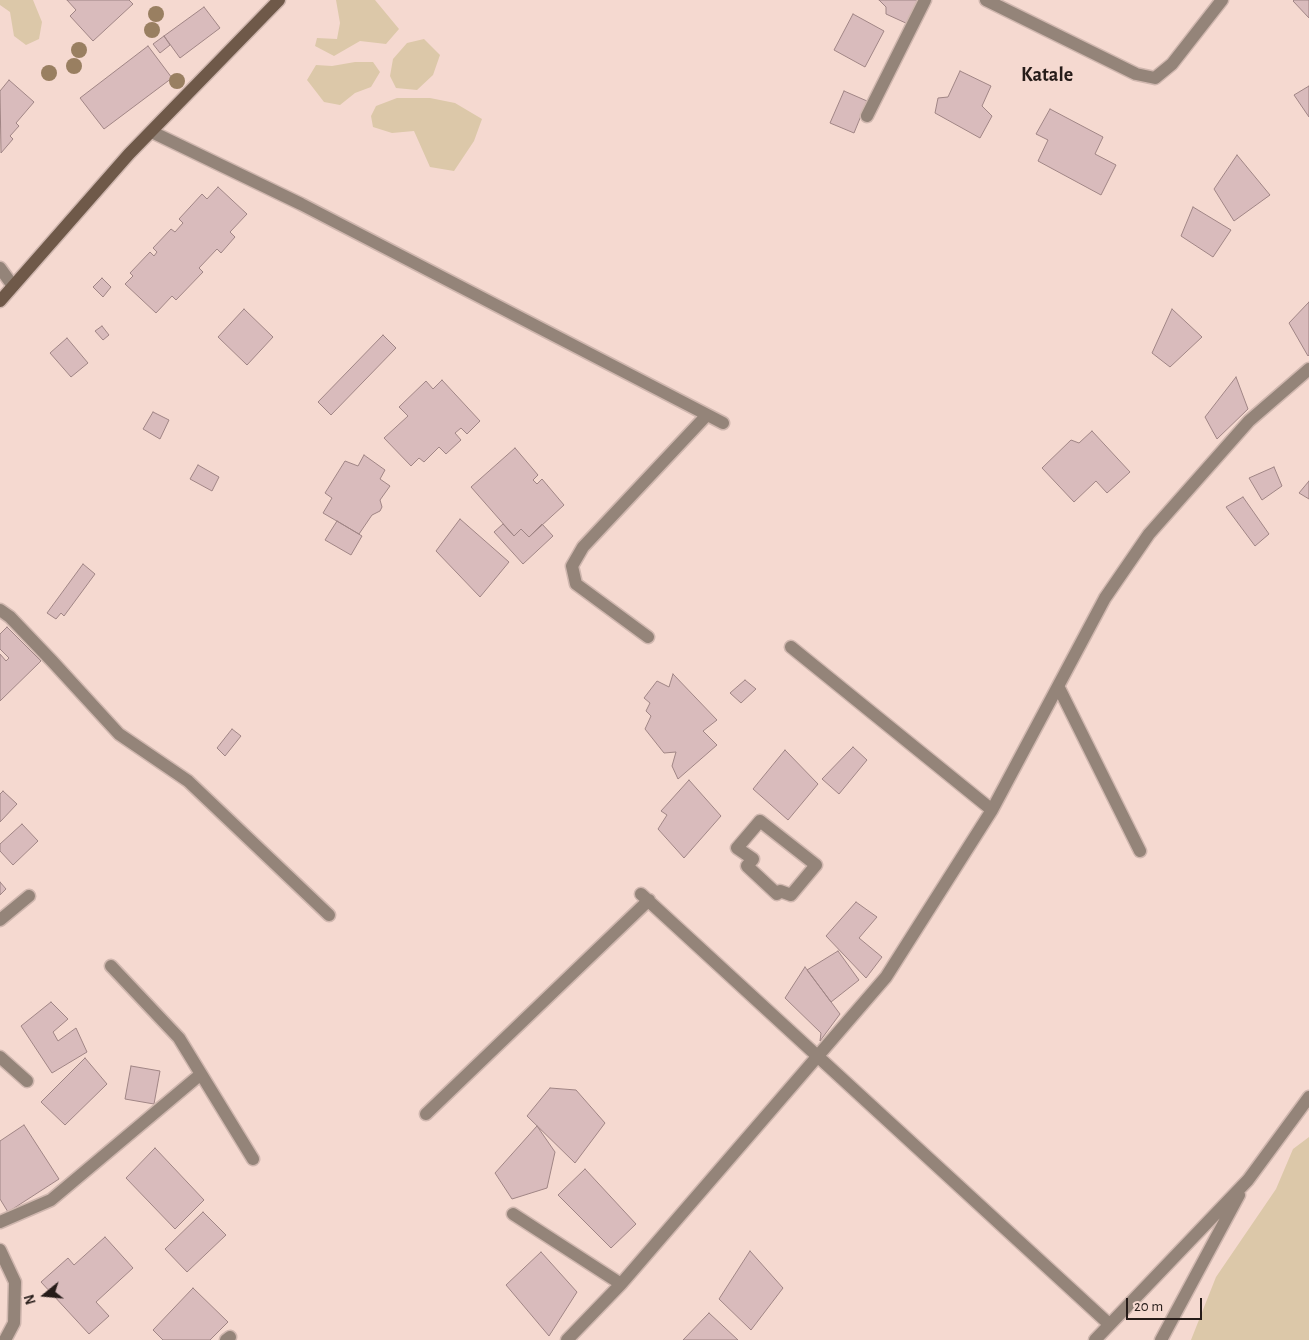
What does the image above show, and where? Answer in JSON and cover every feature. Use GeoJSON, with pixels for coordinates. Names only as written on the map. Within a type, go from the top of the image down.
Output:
{"type":"FeatureCollection","features":[{"type":"Feature","properties":{"kind":"street"},"geometry":{"type":"LineString","coordinates":[[0,301],[129,154],[279,0]]}},
{"type":"Feature","properties":{"kind":"street"},"geometry":{"type":"LineString","coordinates":[[867,116],[924,0]]}},
{"type":"Feature","properties":{"kind":"street"},"geometry":{"type":"LineString","coordinates":[[986,0],[1136,74],[1155,78],[1172,64],[1222,0]]}},
{"type":"Feature","properties":{"kind":"street"},"geometry":{"type":"LineString","coordinates":[[152,132],[301,204],[706,416],[723,423]]}},
{"type":"Feature","properties":{"kind":"street"},"geometry":{"type":"LineString","coordinates":[[0,268],[13,286]]}},
{"type":"Feature","properties":{"kind":"street"},"geometry":{"type":"LineString","coordinates":[[568,1340],[620,1284],[886,977],[992,810],[1059,688],[1105,598],[1149,534],[1250,421],[1309,369]]}},
{"type":"Feature","properties":{"kind":"street"},"geometry":{"type":"LineString","coordinates":[[648,637],[576,584],[572,566],[584,547],[706,416]]}},
{"type":"Feature","properties":{"kind":"street"},"geometry":{"type":"LineString","coordinates":[[0,610],[28,636],[119,734],[188,781],[328,915]]}},
{"type":"Feature","properties":{"kind":"street"},"geometry":{"type":"LineString","coordinates":[[791,647],[992,810]]}},
{"type":"Feature","properties":{"kind":"street"},"geometry":{"type":"LineString","coordinates":[[1059,688],[1140,851]]}},
{"type":"Feature","properties":{"kind":"street"},"geometry":{"type":"LineString","coordinates":[[760,821],[816,865],[791,895],[780,891],[776,894],[747,866],[753,859],[738,848],[760,821]]}},
{"type":"Feature","properties":{"kind":"street"},"geometry":{"type":"LineString","coordinates":[[0,920],[29,896]]}},
{"type":"Feature","properties":{"kind":"street"},"geometry":{"type":"LineString","coordinates":[[426,1114],[645,897],[1109,1324]]}},
{"type":"Feature","properties":{"kind":"street"},"geometry":{"type":"LineString","coordinates":[[111,966],[179,1038],[253,1159]]}},
{"type":"Feature","properties":{"kind":"street"},"geometry":{"type":"LineString","coordinates":[[0,1057],[27,1081]]}},
{"type":"Feature","properties":{"kind":"street"},"geometry":{"type":"LineString","coordinates":[[0,1222],[51,1200],[201,1074]]}},
{"type":"Feature","properties":{"kind":"street"},"geometry":{"type":"LineString","coordinates":[[1095,1340],[1248,1180],[1309,1097]]}},
{"type":"Feature","properties":{"kind":"street"},"geometry":{"type":"LineString","coordinates":[[1161,1340],[1248,1180]]}},
{"type":"Feature","properties":{"kind":"street"},"geometry":{"type":"LineString","coordinates":[[513,1214],[620,1284]]}},
{"type":"Feature","properties":{"kind":"street"},"geometry":{"type":"LineString","coordinates":[[0,1250],[15,1282],[14,1323],[5,1340]]}},
{"type":"Feature","properties":{"kind":"shaded area"},"geometry":{"type":"Polygon","coordinates":[[[0,0],[33,0],[42,22],[39,39],[26,45],[14,36],[10,12],[0,5],[0,0]]]}},
{"type":"Feature","properties":{"kind":"shaded area"},"geometry":{"type":"Polygon","coordinates":[[[336,0],[375,0],[399,29],[386,44],[360,41],[334,56],[315,46],[317,38],[337,39],[340,23],[336,0]]]}},
{"type":"Feature","properties":{"kind":"shaded area"},"geometry":{"type":"Polygon","coordinates":[[[424,39],[440,55],[433,75],[417,90],[396,88],[390,76],[393,59],[407,43],[424,39]]]}},
{"type":"Feature","properties":{"kind":"shaded area"},"geometry":{"type":"Polygon","coordinates":[[[355,62],[373,62],[380,72],[371,87],[355,93],[340,105],[324,102],[307,80],[316,65],[332,66],[355,62]]]}},
{"type":"Feature","properties":{"kind":"shaded area"},"geometry":{"type":"Polygon","coordinates":[[[397,98],[430,98],[455,103],[482,119],[474,141],[454,171],[430,167],[414,131],[392,133],[373,127],[371,116],[376,106],[397,98]]]}},
{"type":"Feature","properties":{"kind":"shaded area"},"geometry":{"type":"Polygon","coordinates":[[[1309,1137],[1309,1340],[1191,1340],[1216,1277],[1276,1189],[1293,1149],[1309,1137]]]}},
{"type":"Feature","properties":{"kind":"building"},"geometry":{"type":"Polygon","coordinates":[[[67,0],[129,0],[133,4],[93,41],[70,16],[76,10],[67,0]]]}},
{"type":"Feature","properties":{"kind":"building"},"geometry":{"type":"Polygon","coordinates":[[[879,0],[918,0],[908,24],[886,14],[886,7],[879,0]]]}},
{"type":"Feature","properties":{"kind":"building"},"geometry":{"type":"Polygon","coordinates":[[[1309,0],[1309,18],[1293,1],[1309,0]]]}},
{"type":"Feature","properties":{"kind":"building"},"geometry":{"type":"Polygon","coordinates":[[[204,7],[220,28],[180,58],[164,36],[204,7]]]}},
{"type":"Feature","properties":{"kind":"building"},"geometry":{"type":"Polygon","coordinates":[[[853,14],[884,31],[865,67],[834,50],[853,14]]]}},
{"type":"Feature","properties":{"kind":"building"},"geometry":{"type":"Polygon","coordinates":[[[164,36],[170,45],[160,53],[153,44],[164,36]]]}},
{"type":"Feature","properties":{"kind":"building"},"geometry":{"type":"Polygon","coordinates":[[[148,46],[172,78],[104,129],[80,98],[148,46]]]}},
{"type":"Feature","properties":{"kind":"building"},"geometry":{"type":"Polygon","coordinates":[[[960,71],[991,86],[982,106],[992,116],[980,138],[935,113],[938,98],[948,97],[960,71]]]}},
{"type":"Feature","properties":{"kind":"building"},"geometry":{"type":"Polygon","coordinates":[[[9,80],[34,102],[16,123],[19,126],[10,136],[13,139],[1,153],[0,91],[9,80]]]}},
{"type":"Feature","properties":{"kind":"building"},"geometry":{"type":"Polygon","coordinates":[[[1309,86],[1309,117],[1294,95],[1309,86]]]}},
{"type":"Feature","properties":{"kind":"building"},"geometry":{"type":"Polygon","coordinates":[[[844,91],[867,101],[854,133],[830,123],[844,91]]]}},
{"type":"Feature","properties":{"kind":"building"},"geometry":{"type":"Polygon","coordinates":[[[1050,109],[1103,137],[1095,154],[1116,165],[1101,195],[1038,161],[1048,140],[1036,134],[1050,109]]]}},
{"type":"Feature","properties":{"kind":"building"},"geometry":{"type":"Polygon","coordinates":[[[1237,155],[1270,195],[1234,221],[1214,189],[1237,155]]]}},
{"type":"Feature","properties":{"kind":"building"},"geometry":{"type":"Polygon","coordinates":[[[218,187],[247,214],[230,232],[235,237],[221,253],[217,249],[199,268],[203,272],[176,300],[172,296],[156,313],[125,284],[133,276],[130,273],[150,252],[154,256],[157,252],[153,248],[171,229],[175,232],[183,223],[179,219],[202,194],[207,199],[218,187]]]}},
{"type":"Feature","properties":{"kind":"building"},"geometry":{"type":"Polygon","coordinates":[[[1193,207],[1231,230],[1213,257],[1181,236],[1193,207]]]}},
{"type":"Feature","properties":{"kind":"building"},"geometry":{"type":"Polygon","coordinates":[[[102,278],[111,287],[103,297],[93,287],[102,278]]]}},
{"type":"Feature","properties":{"kind":"building"},"geometry":{"type":"Polygon","coordinates":[[[1309,302],[1309,355],[1308,356],[1289,323],[1309,302]]]}},
{"type":"Feature","properties":{"kind":"building"},"geometry":{"type":"Polygon","coordinates":[[[244,309],[273,337],[247,365],[218,337],[244,309]]]}},
{"type":"Feature","properties":{"kind":"building"},"geometry":{"type":"Polygon","coordinates":[[[1172,309],[1202,337],[1170,367],[1152,353],[1172,309]]]}},
{"type":"Feature","properties":{"kind":"building"},"geometry":{"type":"Polygon","coordinates":[[[102,326],[109,335],[103,340],[95,331],[102,326]]]}},
{"type":"Feature","properties":{"kind":"building"},"geometry":{"type":"Polygon","coordinates":[[[383,335],[396,348],[331,415],[318,402],[383,335]]]}},
{"type":"Feature","properties":{"kind":"building"},"geometry":{"type":"Polygon","coordinates":[[[67,338],[88,363],[71,377],[50,353],[67,338]]]}},
{"type":"Feature","properties":{"kind":"building"},"geometry":{"type":"Polygon","coordinates":[[[1236,377],[1248,409],[1217,439],[1205,417],[1236,377]]]}},
{"type":"Feature","properties":{"kind":"building"},"geometry":{"type":"Polygon","coordinates":[[[442,380],[480,421],[467,434],[461,428],[455,433],[461,440],[446,454],[439,447],[424,462],[419,458],[411,466],[384,438],[408,416],[399,407],[426,381],[433,389],[442,380]]]}},
{"type":"Feature","properties":{"kind":"building"},"geometry":{"type":"Polygon","coordinates":[[[153,412],[169,420],[160,439],[143,429],[153,412]]]}},
{"type":"Feature","properties":{"kind":"building"},"geometry":{"type":"Polygon","coordinates":[[[1092,431],[1130,472],[1107,493],[1096,481],[1074,502],[1042,468],[1071,440],[1079,443],[1092,431]]]}},
{"type":"Feature","properties":{"kind":"building"},"geometry":{"type":"Polygon","coordinates":[[[515,448],[538,475],[533,480],[537,484],[542,479],[564,505],[529,537],[521,529],[514,536],[471,487],[515,448]]]}},
{"type":"Feature","properties":{"kind":"building"},"geometry":{"type":"Polygon","coordinates":[[[364,455],[385,470],[380,479],[390,486],[380,500],[382,507],[380,511],[372,515],[359,534],[323,513],[332,498],[325,493],[345,461],[358,466],[364,455]]]}},
{"type":"Feature","properties":{"kind":"building"},"geometry":{"type":"Polygon","coordinates":[[[198,465],[219,477],[212,491],[190,479],[198,465]]]}},
{"type":"Feature","properties":{"kind":"building"},"geometry":{"type":"Polygon","coordinates":[[[1274,467],[1282,486],[1262,500],[1249,478],[1274,467]]]}},
{"type":"Feature","properties":{"kind":"building"},"geometry":{"type":"Polygon","coordinates":[[[1309,481],[1309,499],[1299,493],[1309,481]]]}},
{"type":"Feature","properties":{"kind":"building"},"geometry":{"type":"Polygon","coordinates":[[[1243,497],[1269,534],[1255,546],[1226,507],[1243,497]]]}},
{"type":"Feature","properties":{"kind":"building"},"geometry":{"type":"Polygon","coordinates":[[[460,519],[509,562],[480,597],[436,551],[460,519]]]}},
{"type":"Feature","properties":{"kind":"building"},"geometry":{"type":"Polygon","coordinates":[[[337,521],[362,536],[351,555],[325,540],[337,521]]]}},
{"type":"Feature","properties":{"kind":"building"},"geometry":{"type":"Polygon","coordinates":[[[503,524],[514,536],[521,529],[529,537],[542,524],[553,536],[523,564],[494,532],[503,524]]]}},
{"type":"Feature","properties":{"kind":"building"},"geometry":{"type":"Polygon","coordinates":[[[83,564],[95,574],[64,616],[61,613],[56,619],[47,613],[83,564]]]}},
{"type":"Feature","properties":{"kind":"building"},"geometry":{"type":"Polygon","coordinates":[[[7,627],[41,661],[0,701],[0,654],[6,661],[9,658],[0,649],[0,634],[7,627]]]}},
{"type":"Feature","properties":{"kind":"building"},"geometry":{"type":"Polygon","coordinates":[[[673,674],[717,720],[703,731],[717,745],[678,779],[672,766],[676,752],[664,753],[645,729],[651,716],[646,711],[650,703],[644,698],[657,681],[669,687],[673,674]]]}},
{"type":"Feature","properties":{"kind":"building"},"geometry":{"type":"Polygon","coordinates":[[[745,680],[756,689],[741,703],[730,693],[745,680]]]}},
{"type":"Feature","properties":{"kind":"building"},"geometry":{"type":"Polygon","coordinates":[[[232,729],[241,736],[225,756],[217,748],[232,729]]]}},
{"type":"Feature","properties":{"kind":"building"},"geometry":{"type":"Polygon","coordinates":[[[853,747],[867,760],[839,794],[822,779],[853,747]]]}},
{"type":"Feature","properties":{"kind":"building"},"geometry":{"type":"Polygon","coordinates":[[[785,750],[818,784],[788,820],[753,789],[785,750]]]}},
{"type":"Feature","properties":{"kind":"building"},"geometry":{"type":"Polygon","coordinates":[[[689,780],[721,816],[684,858],[658,829],[667,815],[661,811],[689,780]]]}},
{"type":"Feature","properties":{"kind":"building"},"geometry":{"type":"Polygon","coordinates":[[[3,791],[17,804],[0,822],[0,794],[3,791]]]}},
{"type":"Feature","properties":{"kind":"building"},"geometry":{"type":"Polygon","coordinates":[[[22,824],[38,841],[13,865],[0,851],[0,844],[22,824]]]}},
{"type":"Feature","properties":{"kind":"building"},"geometry":{"type":"Polygon","coordinates":[[[0,882],[6,889],[0,895],[0,882]]]}},
{"type":"Feature","properties":{"kind":"building"},"geometry":{"type":"Polygon","coordinates":[[[856,902],[877,917],[859,938],[882,957],[866,978],[826,936],[856,902]]]}},
{"type":"Feature","properties":{"kind":"building"},"geometry":{"type":"Polygon","coordinates":[[[838,951],[859,980],[831,1002],[807,970],[838,951]]]}},
{"type":"Feature","properties":{"kind":"building"},"geometry":{"type":"Polygon","coordinates":[[[805,967],[840,1014],[820,1041],[821,1033],[785,998],[805,967]]]}},
{"type":"Feature","properties":{"kind":"building"},"geometry":{"type":"Polygon","coordinates":[[[51,1002],[68,1019],[53,1032],[58,1041],[76,1028],[87,1052],[52,1073],[21,1026],[51,1002]]]}},
{"type":"Feature","properties":{"kind":"building"},"geometry":{"type":"Polygon","coordinates":[[[85,1058],[107,1084],[65,1125],[41,1102],[85,1058]]]}},
{"type":"Feature","properties":{"kind":"building"},"geometry":{"type":"Polygon","coordinates":[[[131,1066],[160,1071],[154,1104],[125,1099],[131,1066]]]}},
{"type":"Feature","properties":{"kind":"building"},"geometry":{"type":"Polygon","coordinates":[[[550,1088],[576,1090],[605,1123],[575,1163],[527,1116],[550,1088]]]}},
{"type":"Feature","properties":{"kind":"building"},"geometry":{"type":"Polygon","coordinates":[[[24,1125],[59,1179],[8,1212],[0,1199],[0,1141],[24,1125]]]}},
{"type":"Feature","properties":{"kind":"building"},"geometry":{"type":"Polygon","coordinates":[[[537,1126],[555,1152],[547,1188],[512,1199],[495,1173],[537,1126]]]}},
{"type":"Feature","properties":{"kind":"building"},"geometry":{"type":"Polygon","coordinates":[[[155,1148],[204,1200],[175,1229],[126,1178],[155,1148]]]}},
{"type":"Feature","properties":{"kind":"building"},"geometry":{"type":"Polygon","coordinates":[[[585,1169],[636,1224],[611,1248],[558,1195],[585,1169]]]}},
{"type":"Feature","properties":{"kind":"building"},"geometry":{"type":"Polygon","coordinates":[[[203,1212],[226,1235],[187,1272],[165,1249],[203,1212]]]}},
{"type":"Feature","properties":{"kind":"building"},"geometry":{"type":"Polygon","coordinates":[[[105,1237],[133,1268],[96,1302],[109,1316],[89,1334],[41,1282],[68,1258],[74,1265],[105,1237]]]}},
{"type":"Feature","properties":{"kind":"building"},"geometry":{"type":"Polygon","coordinates":[[[750,1251],[783,1288],[751,1330],[719,1299],[750,1251]]]}},
{"type":"Feature","properties":{"kind":"building"},"geometry":{"type":"Polygon","coordinates":[[[541,1252],[577,1292],[549,1336],[506,1285],[541,1252]]]}},
{"type":"Feature","properties":{"kind":"building"},"geometry":{"type":"Polygon","coordinates":[[[193,1288],[228,1322],[210,1340],[163,1340],[153,1330],[193,1288]]]}},
{"type":"Feature","properties":{"kind":"building"},"geometry":{"type":"Polygon","coordinates":[[[709,1313],[738,1340],[683,1340],[709,1313]]]}},
{"type":"Feature","properties":{"kind":"district","name":"Katale"},"geometry":{"type":"Point","coordinates":[1047,75]}}]}
